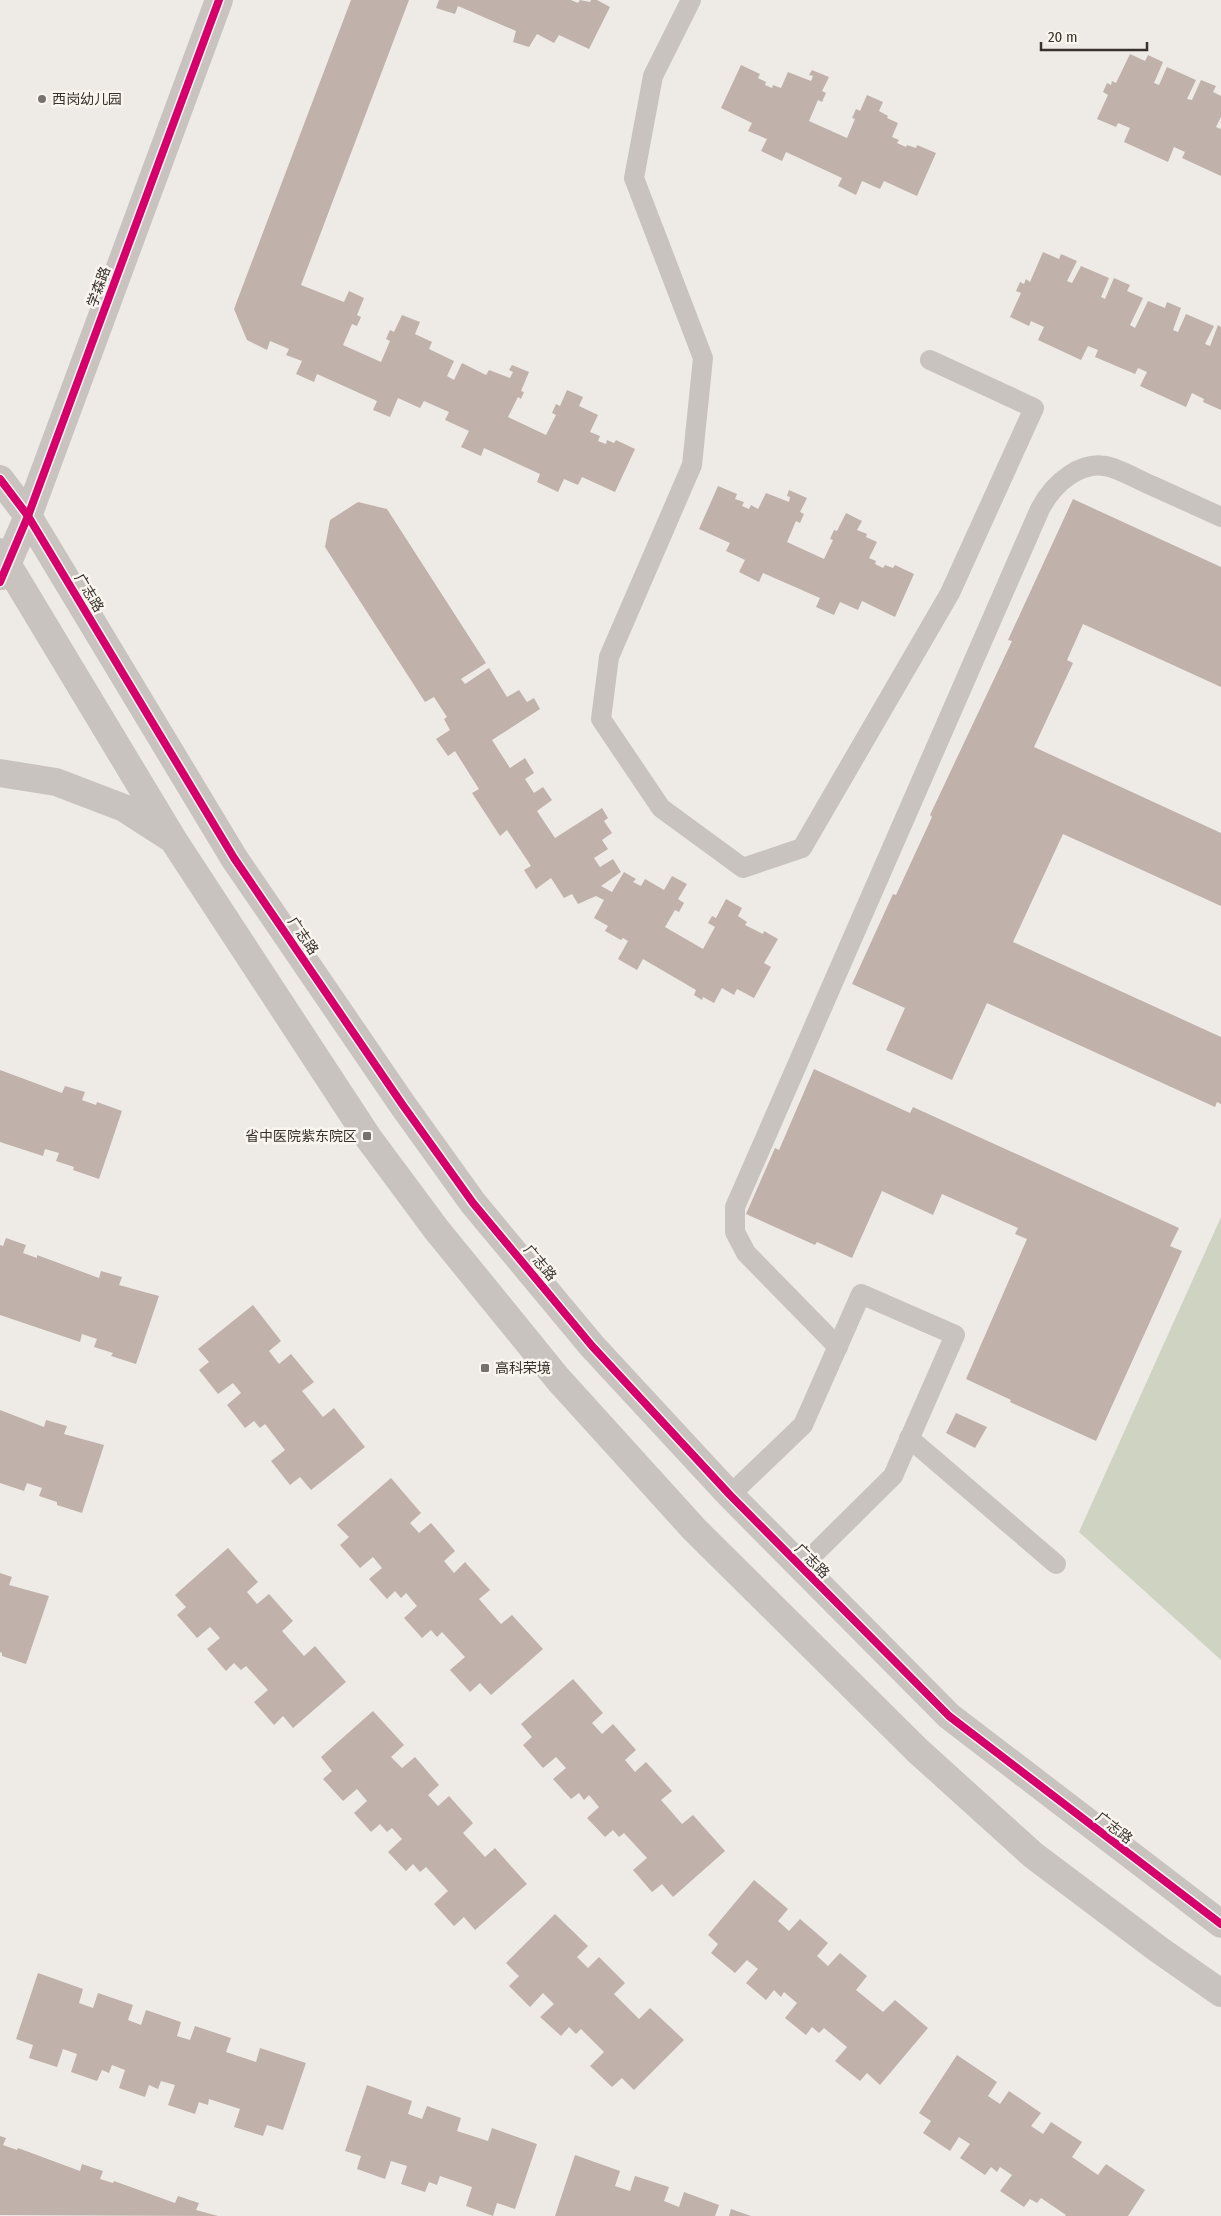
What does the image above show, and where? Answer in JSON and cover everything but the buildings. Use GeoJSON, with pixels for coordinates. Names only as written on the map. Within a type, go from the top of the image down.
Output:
{"type":"FeatureCollection","features":[{"type":"Feature","properties":{"kind":"street","name":"学森路"},"geometry":{"type":"LineString","coordinates":[[2,566],[28,516],[219,0]]}},
{"type":"Feature","properties":{"kind":"street","name":"广志路"},"geometry":{"type":"LineString","coordinates":[[0,479],[28,516],[234,858],[402,1104],[473,1203],[580,1330],[730,1495],[949,1716],[1221,1924]]}},
{"type":"Feature","properties":{"kind":"street"},"geometry":{"type":"LineString","coordinates":[[2,566],[174,841],[367,1136],[436,1229],[577,1401],[694,1529],[918,1751],[1033,1854],[1158,1949],[1221,1993]]}},
{"type":"Feature","properties":{"kind":"street"},"geometry":{"type":"LineString","coordinates":[[0,773],[56,782],[124,808],[174,841]]}},
{"type":"Feature","properties":{"kind":"lane"},"geometry":{"type":"LineString","coordinates":[[691,0],[653,76],[634,178],[703,358],[692,466],[609,657],[601,719],[661,808],[743,868],[802,848],[950,593],[1034,408],[930,360]]}},
{"type":"Feature","properties":{"kind":"lane"},"geometry":{"type":"LineString","coordinates":[[838,1347],[746,1253],[735,1232],[735,1207],[1040,509],[1047,495],[1058,482],[1072,473],[1085,468],[1111,467],[1221,517]]}},
{"type":"Feature","properties":{"kind":"lane"},"geometry":{"type":"LineString","coordinates":[[730,1495],[803,1426],[861,1294],[954,1335],[893,1476],[801,1567]]}},
{"type":"Feature","properties":{"kind":"lane"},"geometry":{"type":"LineString","coordinates":[[909,1438],[1056,1564]]}},
{"type":"Feature","properties":{"kind":"green space"},"geometry":{"type":"Polygon","coordinates":[[[1221,1217],[1221,1660],[1079,1532],[1221,1217]]]}},
{"type":"Feature","properties":{"kind":"cycle path"},"geometry":{"type":"LineString","coordinates":[[0,582],[28,516],[219,0]]}},
{"type":"Feature","properties":{"kind":"cycle path"},"geometry":{"type":"LineString","coordinates":[[0,479],[28,516],[234,858],[402,1104],[473,1203],[592,1346],[730,1495],[949,1716],[1221,1924]]}},
{"type":"Feature","properties":{"kind":"place","name":"西岗幼儿园"},"geometry":{"type":"Point","coordinates":[42,99]}},
{"type":"Feature","properties":{"kind":"place","name":"省中医院紫东院区"},"geometry":{"type":"Point","coordinates":[367,1136]}},
{"type":"Feature","properties":{"kind":"place","name":"高科荣境"},"geometry":{"type":"Point","coordinates":[485,1368]}}]}
